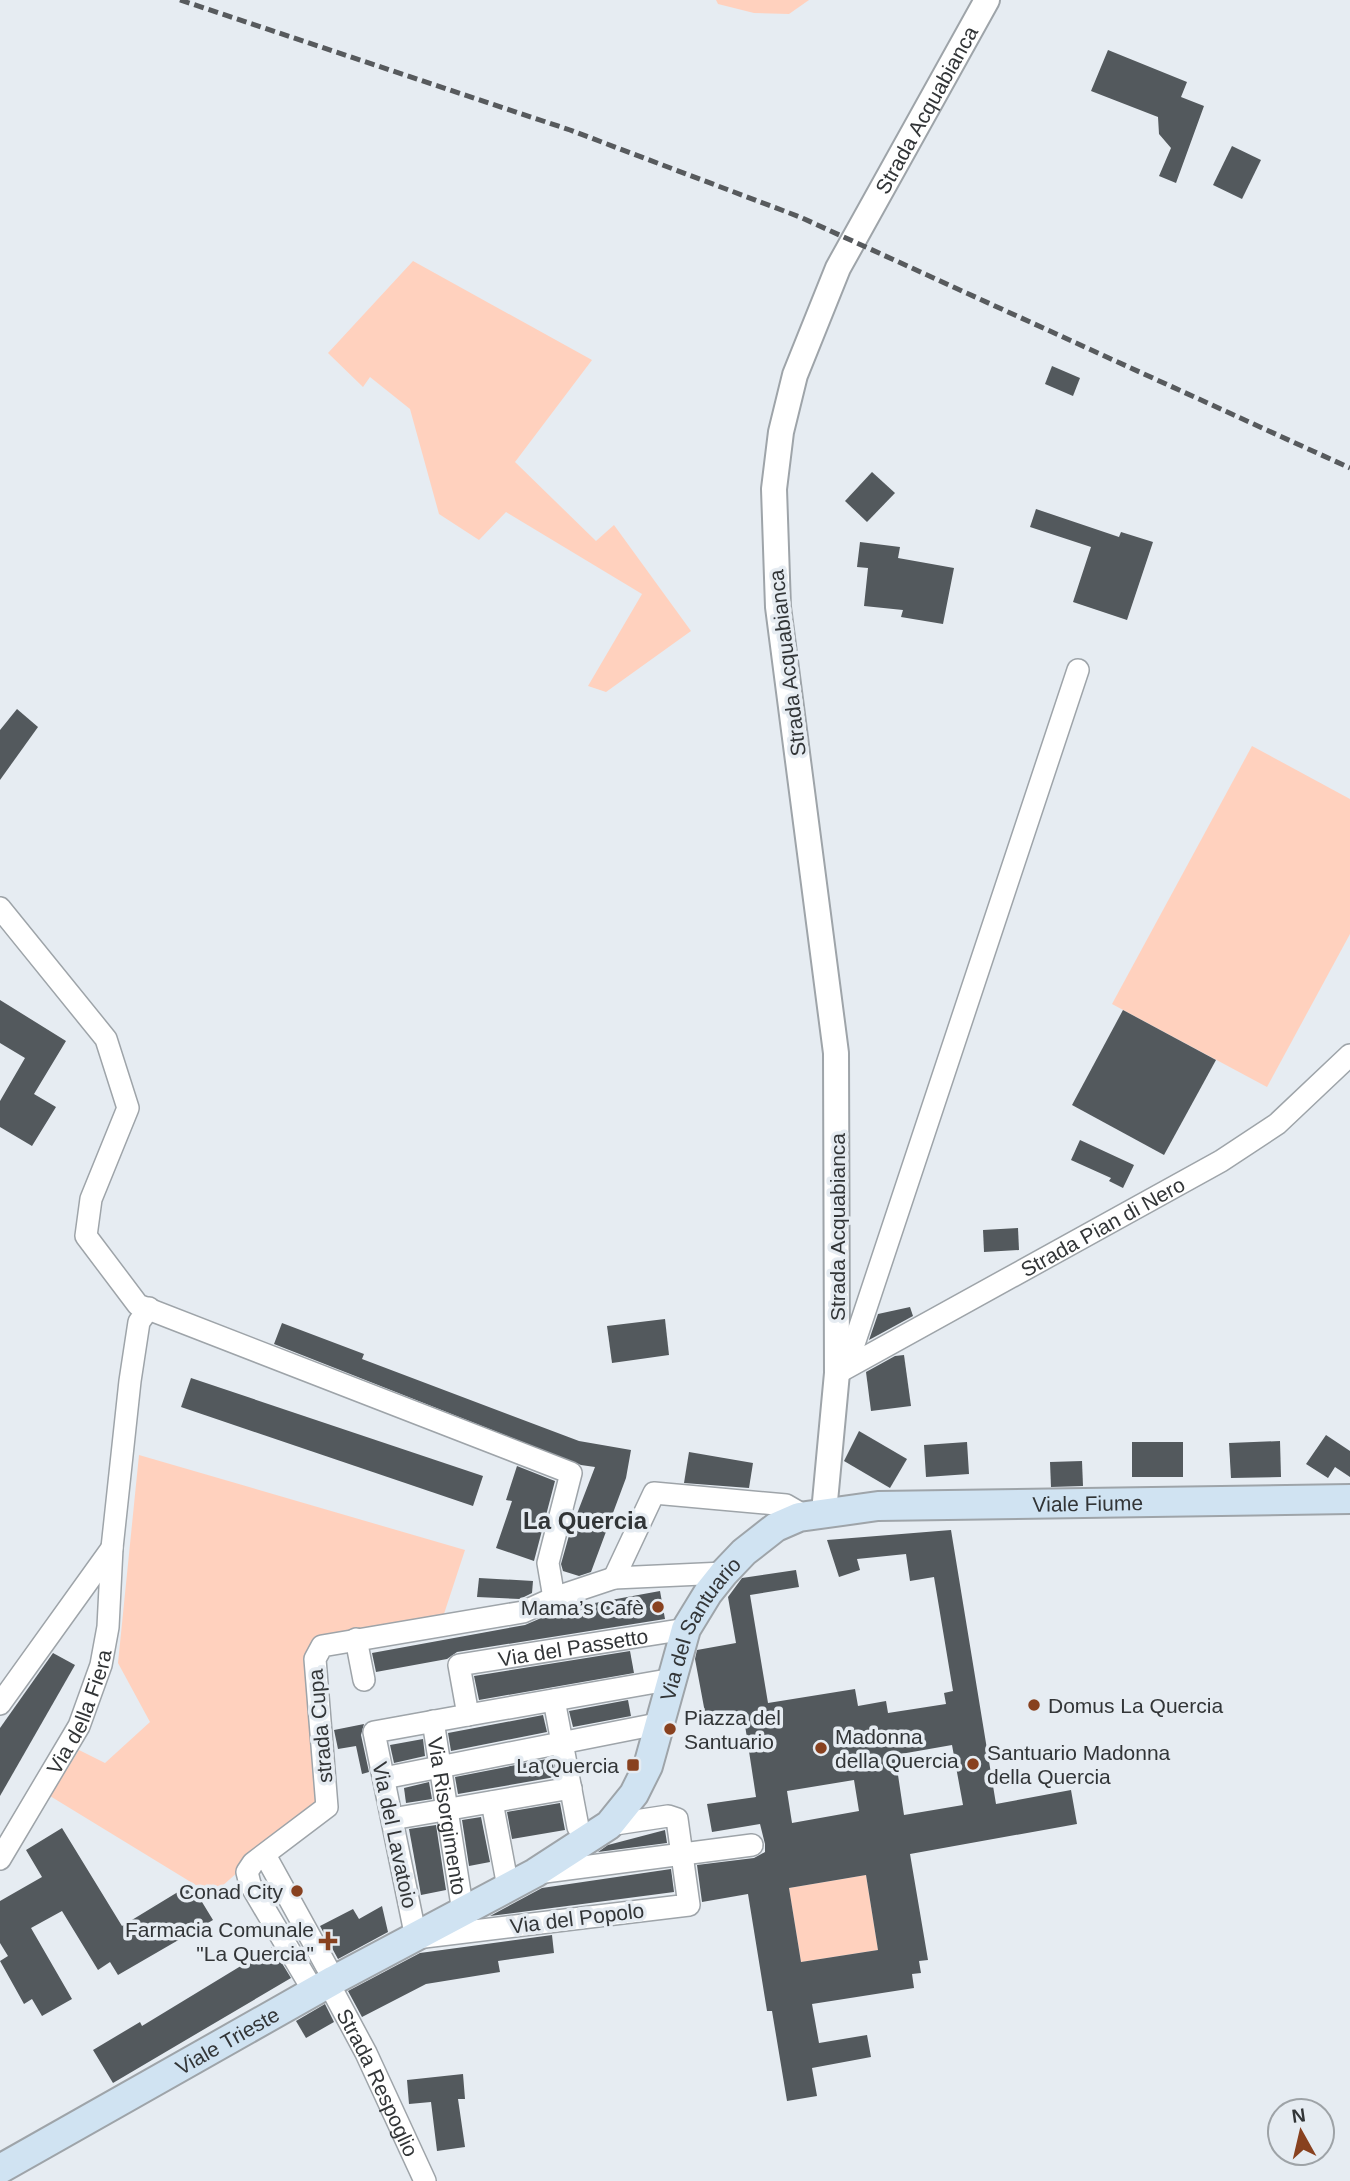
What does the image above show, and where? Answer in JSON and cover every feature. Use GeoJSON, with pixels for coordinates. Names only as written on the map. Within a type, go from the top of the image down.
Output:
{"type":"FeatureCollection","features":[{"type":"Feature","properties":{"kind":"main road","name":"Viale Fiume"},"geometry":{"type":"LineString","coordinates":[[815,1514],[878,1506],[1350,1499]]}},
{"type":"Feature","properties":{"kind":"main road","name":"Via del Santuario"},"geometry":{"type":"LineString","coordinates":[[460,1914],[535,1873],[598,1833],[635,1794],[662,1723],[686,1629],[708,1593],[744,1552],[776,1527],[815,1514]]}},
{"type":"Feature","properties":{"kind":"main road","name":"Viale Trieste"},"geometry":{"type":"LineString","coordinates":[[0,2169],[326,1985],[460,1914]]}},
{"type":"Feature","properties":{"kind":"street","name":"Strada Acquabianca"},"geometry":{"type":"LineString","coordinates":[[815,1514],[837,1373],[836,1053],[778,607],[774,489],[781,432],[795,375],[838,268],[987,0]]}},
{"type":"Feature","properties":{"kind":"street","name":"Strada Acquabianca"},"geometry":{"type":"LineString","coordinates":[[837,1373],[851,1353],[1077,670]]}},
{"type":"Feature","properties":{"kind":"street"},"geometry":{"type":"LineString","coordinates":[[0,908],[106,1039],[128,1108],[92,1199],[86,1236],[138,1305],[571,1473],[548,1563],[554,1598]]}},
{"type":"Feature","properties":{"kind":"street","name":"Strada Pian di Nero"},"geometry":{"type":"LineString","coordinates":[[837,1373],[1221,1161],[1277,1124],[1350,1055]]}},
{"type":"Feature","properties":{"kind":"street","name":"Via della Fiera"},"geometry":{"type":"LineString","coordinates":[[0,1859],[79,1726],[101,1665],[108,1627],[112,1548],[130,1381],[139,1322],[149,1308]]}},
{"type":"Feature","properties":{"kind":"street"},"geometry":{"type":"LineString","coordinates":[[614,1578],[654,1493],[786,1505],[815,1514]]}},
{"type":"Feature","properties":{"kind":"street","name":"Via della Fiera"},"geometry":{"type":"LineString","coordinates":[[0,1704],[112,1548]]}},
{"type":"Feature","properties":{"kind":"street","name":"strada Cupa"},"geometry":{"type":"LineString","coordinates":[[265,1855],[327,1807],[314,1658],[322,1646],[523,1612],[554,1598],[614,1578],[724,1573]]}},
{"type":"Feature","properties":{"kind":"street","name":"Via del Passetto"},"geometry":{"type":"LineString","coordinates":[[468,1715],[459,1665],[686,1629]]}},
{"type":"Feature","properties":{"kind":"street"},"geometry":{"type":"LineString","coordinates":[[356,1639],[364,1680]]}},
{"type":"Feature","properties":{"kind":"street"},"geometry":{"type":"LineString","coordinates":[[433,1721],[673,1679]]}},
{"type":"Feature","properties":{"kind":"street"},"geometry":{"type":"LineString","coordinates":[[554,1700],[578,1827],[598,1833],[668,1815],[677,1819],[682,1855]]}},
{"type":"Feature","properties":{"kind":"street","name":"Via del Lavatoio"},"geometry":{"type":"LineString","coordinates":[[416,1938],[374,1732],[433,1721]]}},
{"type":"Feature","properties":{"kind":"street","name":"Via Risorgimento"},"geometry":{"type":"LineString","coordinates":[[433,1721],[448,1810],[460,1914]]}},
{"type":"Feature","properties":{"kind":"street"},"geometry":{"type":"LineString","coordinates":[[384,1778],[662,1723]]}},
{"type":"Feature","properties":{"kind":"street"},"geometry":{"type":"LineString","coordinates":[[392,1819],[571,1788]]}},
{"type":"Feature","properties":{"kind":"street"},"geometry":{"type":"LineString","coordinates":[[492,1802],[508,1887]]}},
{"type":"Feature","properties":{"kind":"street","name":"Via del Santuario"},"geometry":{"type":"LineString","coordinates":[[535,1873],[752,1845]]}},
{"type":"Feature","properties":{"kind":"street","name":"Strada Respoglio"},"geometry":{"type":"LineString","coordinates":[[265,1855],[248,1868],[247,1877],[326,1985],[366,2053],[425,2181]]}},
{"type":"Feature","properties":{"kind":"street","name":"Via del Popolo"},"geometry":{"type":"LineString","coordinates":[[416,1938],[689,1905],[682,1855]]}},
{"type":"Feature","properties":{"kind":"shaded area"},"geometry":{"type":"Polygon","coordinates":[[[716,0],[809,0],[789,14],[754,13],[718,4],[716,0]]]}},
{"type":"Feature","properties":{"kind":"shaded area"},"geometry":{"type":"Polygon","coordinates":[[[413,261],[592,360],[515,462],[596,541],[614,525],[691,631],[606,692],[588,686],[642,594],[506,512],[479,540],[439,514],[410,409],[370,377],[363,387],[328,353],[413,261]]]}},
{"type":"Feature","properties":{"kind":"shaded area"},"geometry":{"type":"Polygon","coordinates":[[[1252,746],[1350,799],[1350,934],[1267,1087],[1112,1004],[1252,746]]]}},
{"type":"Feature","properties":{"kind":"shaded area"},"geometry":{"type":"Polygon","coordinates":[[[139,1455],[465,1550],[442,1620],[314,1642],[305,1657],[316,1803],[212,1895],[50,1796],[79,1750],[105,1763],[150,1722],[118,1663],[139,1455]]]}},
{"type":"Feature","properties":{"kind":"shaded area"},"geometry":{"type":"Polygon","coordinates":[[[866,1875],[878,1950],[801,1962],[789,1888],[866,1875]]]}},
{"type":"Feature","properties":{"kind":"building"},"geometry":{"type":"Polygon","coordinates":[[[1108,50],[1187,82],[1181,97],[1204,106],[1176,183],[1159,176],[1171,148],[1159,134],[1158,117],[1091,91],[1108,50]]]}},
{"type":"Feature","properties":{"kind":"building"},"geometry":{"type":"Polygon","coordinates":[[[1232,146],[1261,160],[1242,199],[1213,185],[1232,146]]]}},
{"type":"Feature","properties":{"kind":"building"},"geometry":{"type":"Polygon","coordinates":[[[1052,366],[1080,378],[1073,396],[1045,384],[1052,366]]]}},
{"type":"Feature","properties":{"kind":"building"},"geometry":{"type":"Polygon","coordinates":[[[872,472],[895,493],[867,522],[845,501],[872,472]]]}},
{"type":"Feature","properties":{"kind":"building"},"geometry":{"type":"Polygon","coordinates":[[[1036,509],[1119,537],[1121,532],[1153,542],[1127,620],[1073,602],[1091,547],[1030,527],[1036,509]]]}},
{"type":"Feature","properties":{"kind":"building"},"geometry":{"type":"Polygon","coordinates":[[[860,542],[900,547],[898,558],[954,568],[943,624],[901,617],[903,610],[864,606],[868,568],[857,567],[860,542]]]}},
{"type":"Feature","properties":{"kind":"building"},"geometry":{"type":"Polygon","coordinates":[[[17,709],[38,727],[0,780],[0,730],[17,709]]]}},
{"type":"Feature","properties":{"kind":"building"},"geometry":{"type":"Polygon","coordinates":[[[0,1000],[66,1041],[34,1094],[56,1107],[32,1146],[0,1127],[0,1101],[25,1058],[0,1043],[0,1000]]]}},
{"type":"Feature","properties":{"kind":"building"},"geometry":{"type":"Polygon","coordinates":[[[1123,1010],[1216,1060],[1164,1155],[1072,1105],[1123,1010]]]}},
{"type":"Feature","properties":{"kind":"building"},"geometry":{"type":"Polygon","coordinates":[[[1080,1140],[1134,1165],[1123,1188],[1109,1181],[1111,1178],[1071,1160],[1080,1140]]]}},
{"type":"Feature","properties":{"kind":"building"},"geometry":{"type":"Polygon","coordinates":[[[1018,1228],[1019,1250],[984,1252],[983,1230],[1018,1228]]]}},
{"type":"Feature","properties":{"kind":"building"},"geometry":{"type":"Polygon","coordinates":[[[910,1307],[913,1316],[869,1340],[878,1314],[910,1307]]]}},
{"type":"Feature","properties":{"kind":"building"},"geometry":{"type":"Polygon","coordinates":[[[665,1319],[669,1355],[612,1363],[607,1326],[665,1319]]]}},
{"type":"Feature","properties":{"kind":"building"},"geometry":{"type":"Polygon","coordinates":[[[282,1323],[364,1354],[362,1359],[579,1441],[631,1450],[626,1478],[591,1572],[579,1576],[563,1571],[561,1564],[595,1467],[581,1465],[274,1344],[282,1323]]]}},
{"type":"Feature","properties":{"kind":"building"},"geometry":{"type":"Polygon","coordinates":[[[904,1355],[911,1406],[871,1411],[866,1372],[895,1356],[904,1355]]]}},
{"type":"Feature","properties":{"kind":"building"},"geometry":{"type":"Polygon","coordinates":[[[191,1378],[483,1476],[473,1506],[181,1407],[191,1378]]]}},
{"type":"Feature","properties":{"kind":"building"},"geometry":{"type":"Polygon","coordinates":[[[859,1431],[907,1459],[890,1488],[844,1461],[859,1431]]]}},
{"type":"Feature","properties":{"kind":"building"},"geometry":{"type":"Polygon","coordinates":[[[1326,1435],[1350,1451],[1350,1477],[1335,1467],[1328,1478],[1306,1464],[1326,1435]]]}},
{"type":"Feature","properties":{"kind":"building"},"geometry":{"type":"Polygon","coordinates":[[[1280,1441],[1281,1477],[1231,1478],[1229,1443],[1280,1441]]]}},
{"type":"Feature","properties":{"kind":"building"},"geometry":{"type":"Polygon","coordinates":[[[967,1442],[969,1474],[926,1477],[924,1445],[967,1442]]]}},
{"type":"Feature","properties":{"kind":"building"},"geometry":{"type":"Polygon","coordinates":[[[1132,1442],[1183,1442],[1183,1477],[1132,1477],[1132,1442]]]}},
{"type":"Feature","properties":{"kind":"building"},"geometry":{"type":"Polygon","coordinates":[[[689,1452],[753,1463],[749,1488],[684,1483],[689,1452]]]}},
{"type":"Feature","properties":{"kind":"building"},"geometry":{"type":"Polygon","coordinates":[[[1082,1461],[1083,1486],[1051,1487],[1050,1462],[1082,1461]]]}},
{"type":"Feature","properties":{"kind":"building"},"geometry":{"type":"Polygon","coordinates":[[[517,1466],[555,1481],[534,1561],[496,1548],[512,1501],[506,1500],[517,1466]]]}},
{"type":"Feature","properties":{"kind":"building","name":"Santuario Madonna della Quercia"},"geometry":{"type":"Polygon","coordinates":[[[951,1530],[996,1804],[1071,1790],[1077,1824],[910,1854],[928,1960],[919,1961],[921,1973],[912,1974],[914,1988],[812,2004],[819,2043],[867,2035],[871,2057],[812,2068],[817,2096],[787,2101],[772,2011],[767,2011],[748,1894],[702,1902],[697,1865],[754,1858],[765,1852],[765,1844],[760,1824],[712,1832],[707,1804],[756,1797],[743,1712],[706,1718],[695,1659],[697,1650],[736,1643],[728,1597],[742,1578],[796,1570],[799,1587],[750,1595],[768,1703],[855,1689],[858,1706],[886,1701],[888,1713],[946,1704],[944,1693],[953,1691],[934,1577],[910,1581],[906,1554],[857,1559],[860,1570],[839,1577],[827,1540],[951,1530]],[[952,1745],[895,1755],[904,1815],[963,1805],[952,1745]],[[854,1780],[787,1791],[792,1823],[859,1811],[854,1780]],[[866,1875],[789,1888],[801,1962],[878,1950],[866,1875]]]}},
{"type":"Feature","properties":{"kind":"building"},"geometry":{"type":"Polygon","coordinates":[[[479,1578],[533,1581],[532,1593],[520,1599],[477,1597],[479,1578]]]}},
{"type":"Feature","properties":{"kind":"building"},"geometry":{"type":"Polygon","coordinates":[[[660,1591],[665,1619],[457,1652],[447,1659],[376,1672],[372,1653],[525,1625],[562,1609],[660,1591]]]}},
{"type":"Feature","properties":{"kind":"building"},"geometry":{"type":"Polygon","coordinates":[[[630,1651],[634,1673],[479,1700],[474,1676],[630,1651]]]}},
{"type":"Feature","properties":{"kind":"building"},"geometry":{"type":"Polygon","coordinates":[[[53,1653],[75,1665],[0,1796],[0,1728],[53,1653]]]}},
{"type":"Feature","properties":{"kind":"building"},"geometry":{"type":"Polygon","coordinates":[[[628,1700],[631,1716],[573,1727],[569,1711],[628,1700]]]}},
{"type":"Feature","properties":{"kind":"building"},"geometry":{"type":"Polygon","coordinates":[[[543,1715],[547,1732],[451,1751],[448,1733],[543,1715]]]}},
{"type":"Feature","properties":{"kind":"building"},"geometry":{"type":"Polygon","coordinates":[[[364,1724],[361,1735],[369,1772],[362,1774],[356,1746],[338,1749],[334,1730],[364,1724]]]}},
{"type":"Feature","properties":{"kind":"building"},"geometry":{"type":"Polygon","coordinates":[[[423,1739],[425,1756],[394,1763],[390,1745],[423,1739]]]}},
{"type":"Feature","properties":{"kind":"building"},"geometry":{"type":"Polygon","coordinates":[[[552,1758],[555,1777],[458,1794],[455,1777],[552,1758]]]}},
{"type":"Feature","properties":{"kind":"building"},"geometry":{"type":"Polygon","coordinates":[[[429,1782],[432,1799],[406,1803],[404,1788],[429,1782]]]}},
{"type":"Feature","properties":{"kind":"building"},"geometry":{"type":"Polygon","coordinates":[[[560,1803],[565,1830],[512,1839],[507,1812],[560,1803]]]}},
{"type":"Feature","properties":{"kind":"building"},"geometry":{"type":"Polygon","coordinates":[[[481,1817],[490,1862],[469,1866],[462,1820],[481,1817]]]}},
{"type":"Feature","properties":{"kind":"building"},"geometry":{"type":"Polygon","coordinates":[[[436,1825],[446,1890],[421,1895],[409,1829],[436,1825]]]}},
{"type":"Feature","properties":{"kind":"building"},"geometry":{"type":"Polygon","coordinates":[[[62,1828],[122,1926],[191,1884],[213,1920],[118,1975],[110,1962],[98,1970],[62,1911],[31,1928],[72,1999],[42,2016],[32,1999],[24,2004],[0,1961],[8,1956],[0,1943],[0,1901],[42,1877],[26,1850],[62,1828]]]}},
{"type":"Feature","properties":{"kind":"building"},"geometry":{"type":"Polygon","coordinates":[[[665,1830],[667,1843],[598,1852],[608,1845],[665,1830]]]}},
{"type":"Feature","properties":{"kind":"building"},"geometry":{"type":"Polygon","coordinates":[[[671,1869],[674,1892],[490,1916],[542,1888],[671,1869]]]}},
{"type":"Feature","properties":{"kind":"building"},"geometry":{"type":"Polygon","coordinates":[[[382,1906],[388,1932],[338,1959],[320,1926],[353,1909],[359,1919],[382,1906]]]}},
{"type":"Feature","properties":{"kind":"building"},"geometry":{"type":"Polygon","coordinates":[[[552,1935],[554,1953],[498,1961],[500,1972],[426,1984],[362,2017],[348,1991],[420,1953],[552,1935]]]}},
{"type":"Feature","properties":{"kind":"building"},"geometry":{"type":"Polygon","coordinates":[[[272,1947],[291,1978],[113,2083],[93,2050],[140,2022],[142,2026],[272,1947]]]}},
{"type":"Feature","properties":{"kind":"building"},"geometry":{"type":"Polygon","coordinates":[[[325,2004],[334,2022],[306,2038],[296,2021],[325,2004]]]}},
{"type":"Feature","properties":{"kind":"building"},"geometry":{"type":"Polygon","coordinates":[[[463,2074],[465,2099],[458,2099],[465,2147],[437,2151],[431,2102],[409,2104],[407,2080],[463,2074]]]}},
{"type":"Feature","properties":{"kind":"railway"},"geometry":{"type":"LineString","coordinates":[[180,0],[570,130],[800,217],[1350,468]]}},
{"type":"Feature","properties":{"kind":"place","name":"Mama’s Cafè"},"geometry":{"type":"Point","coordinates":[658,1607]}},
{"type":"Feature","properties":{"kind":"place","name":"Domus La Quercia"},"geometry":{"type":"Point","coordinates":[1034,1705]}},
{"type":"Feature","properties":{"kind":"place","name":"Piazza del Santuario"},"geometry":{"type":"Point","coordinates":[670,1729]}},
{"type":"Feature","properties":{"kind":"place","name":"Madonna della Quercia"},"geometry":{"type":"Point","coordinates":[821,1748]}},
{"type":"Feature","properties":{"kind":"place","name":"Santuario Madonna della Quercia"},"geometry":{"type":"Point","coordinates":[973,1764]}},
{"type":"Feature","properties":{"kind":"place","name":"La Quercia"},"geometry":{"type":"Point","coordinates":[633,1765]}},
{"type":"Feature","properties":{"kind":"place","name":"Conad City"},"geometry":{"type":"Point","coordinates":[297,1891]}},
{"type":"Feature","properties":{"kind":"place","name":"Farmacia Comunale \"La Quercia\""},"geometry":{"type":"Point","coordinates":[328,1941]}},
{"type":"Feature","properties":{"kind":"district","name":"La Quercia"},"geometry":{"type":"Point","coordinates":[585,1520]}}]}
